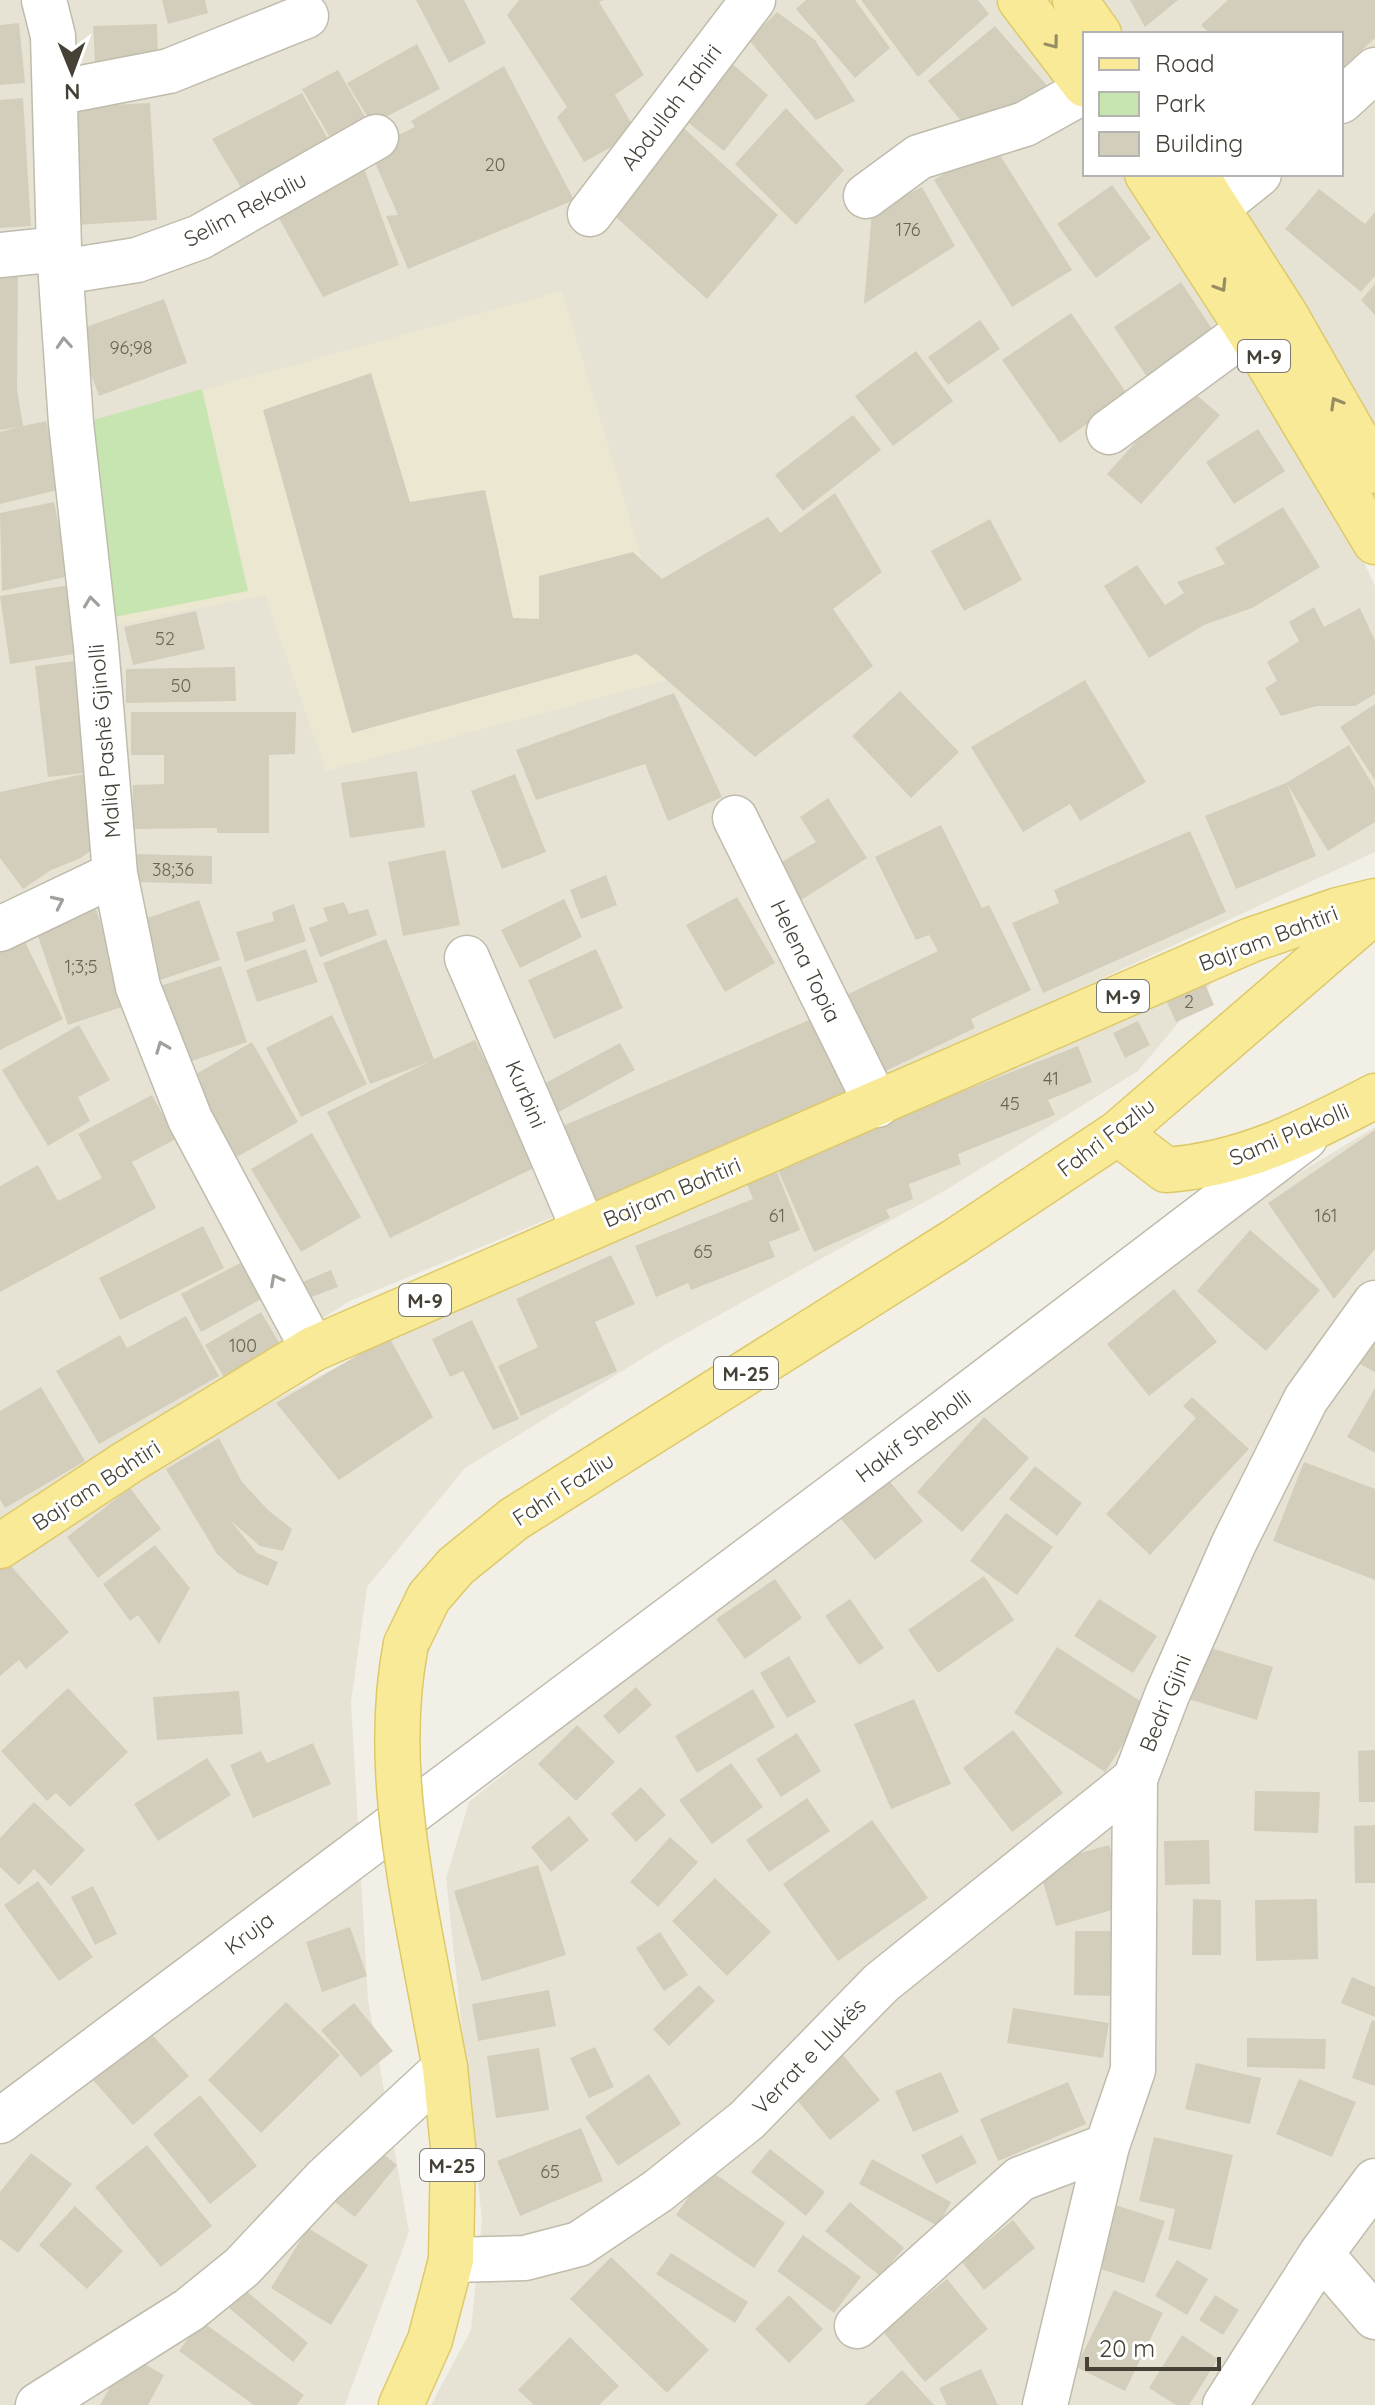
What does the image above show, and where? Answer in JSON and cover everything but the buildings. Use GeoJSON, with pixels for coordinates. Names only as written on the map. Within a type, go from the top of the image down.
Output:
{"type":"FeatureCollection","features":[{"type":"Feature","properties":{"kind":"main road"},"geometry":{"type":"LineString","coordinates":[[1020,0],[1083,82]]}},
{"type":"Feature","properties":{"kind":"main road"},"geometry":{"type":"LineString","coordinates":[[1075,0],[1098,32]]}},
{"type":"Feature","properties":{"kind":"main road","name":"M-9"},"geometry":{"type":"LineString","coordinates":[[1150,176],[1200,205],[1266,320],[1375,542]]}},
{"type":"Feature","properties":{"kind":"main road","name":"M-9"},"geometry":{"type":"LineString","coordinates":[[1266,320],[1375,471]]}},
{"type":"Feature","properties":{"kind":"main road","name":"Bajram Bahtiri"},"geometry":{"type":"LineString","coordinates":[[0,1546],[128,1462],[313,1349],[1251,940],[1338,910],[1375,901]]}},
{"type":"Feature","properties":{"kind":"main road","name":"Fahri Fazliu"},"geometry":{"type":"LineString","coordinates":[[401,2405],[430,2340],[451,2260],[453,2147],[445,2068],[402,1826],[397,1766],[399,1683],[406,1644],[429,1597],[456,1566],[514,1519],[955,1241],[1118,1133],[1375,911]]}},
{"type":"Feature","properties":{"kind":"main road","name":"Sami Plakolli"},"geometry":{"type":"LineString","coordinates":[[1118,1133],[1166,1170],[1203,1168],[1250,1155],[1375,1096]]}},
{"type":"Feature","properties":{"kind":"street","name":"Maliq Pashë Gjinolli"},"geometry":{"type":"LineString","coordinates":[[44,0],[53,36],[60,260],[71,423],[96,646],[115,874],[138,987],[190,1119],[313,1349]]}},
{"type":"Feature","properties":{"kind":"street","name":"Abdullah Tahiri"},"geometry":{"type":"LineString","coordinates":[[590,214],[753,0]]}},
{"type":"Feature","properties":{"kind":"street"},"geometry":{"type":"LineString","coordinates":[[55,93],[169,71],[306,16]]}},
{"type":"Feature","properties":{"kind":"street"},"geometry":{"type":"LineString","coordinates":[[1343,99],[1375,70]]}},
{"type":"Feature","properties":{"kind":"street"},"geometry":{"type":"LineString","coordinates":[[866,196],[919,157],[1025,124],[1070,99],[1083,87]]}},
{"type":"Feature","properties":{"kind":"street","name":"Selim Rekaliu"},"geometry":{"type":"LineString","coordinates":[[0,255],[60,260],[137,260],[200,237],[376,137]]}},
{"type":"Feature","properties":{"kind":"street"},"geometry":{"type":"LineString","coordinates":[[1200,205],[1255,176]]}},
{"type":"Feature","properties":{"kind":"street"},"geometry":{"type":"LineString","coordinates":[[1109,432],[1266,320]]}},
{"type":"Feature","properties":{"kind":"street","name":"Helena Topia"},"geometry":{"type":"LineString","coordinates":[[735,818],[877,1105]]}},
{"type":"Feature","properties":{"kind":"street"},"geometry":{"type":"LineString","coordinates":[[0,929],[115,874]]}},
{"type":"Feature","properties":{"kind":"street","name":"Kurbini"},"geometry":{"type":"LineString","coordinates":[[467,958],[584,1230]]}},
{"type":"Feature","properties":{"kind":"street","name":"Hakif Sheholli"},"geometry":{"type":"LineString","coordinates":[[499,1745],[937,1418],[1325,1122]]}},
{"type":"Feature","properties":{"kind":"street","name":"Bedri Gjini"},"geometry":{"type":"LineString","coordinates":[[1045,2405],[1107,2146],[1133,2070],[1135,1779],[1167,1695],[1234,1543],[1306,1399],[1375,1303]]}},
{"type":"Feature","properties":{"kind":"street","name":"Kruja"},"geometry":{"type":"LineString","coordinates":[[0,2121],[499,1745]]}},
{"type":"Feature","properties":{"kind":"street","name":"Verrat e Llukës"},"geometry":{"type":"LineString","coordinates":[[451,2260],[525,2258],[579,2244],[658,2191],[747,2120],[881,1983],[1135,1779]]}},
{"type":"Feature","properties":{"kind":"street"},"geometry":{"type":"LineString","coordinates":[[38,2405],[189,2310],[242,2267],[324,2180],[445,2068]]}},
{"type":"Feature","properties":{"kind":"street"},"geometry":{"type":"LineString","coordinates":[[857,2326],[1020,2179],[1107,2146]]}},
{"type":"Feature","properties":{"kind":"street"},"geometry":{"type":"LineString","coordinates":[[1225,2405],[1321,2254],[1375,2181]]}},
{"type":"Feature","properties":{"kind":"street"},"geometry":{"type":"LineString","coordinates":[[1321,2254],[1375,2317]]}},
{"type":"Feature","properties":{"kind":"shaded area"},"geometry":{"type":"Polygon","coordinates":[[[0,0],[1004,0],[1083,110],[1083,176],[1130,176],[1306,438],[1375,586],[1375,852],[856,1092],[348,1302],[0,1524],[0,0]]]}},
{"type":"Feature","properties":{"kind":"shaded area"},"geometry":{"type":"Polygon","coordinates":[[[1037,0],[1375,0],[1375,512],[1157,176],[1343,176],[1343,32],[1083,33],[1037,0]]]}},
{"type":"Feature","properties":{"kind":"shaded area"},"geometry":{"type":"Polygon","coordinates":[[[562,291],[677,677],[326,771],[265,595],[110,626],[76,425],[562,291]]]}},
{"type":"Feature","properties":{"kind":"shaded area"},"geometry":{"type":"Polygon","coordinates":[[[1220,973],[1138,1071],[946,1190],[661,1347],[465,1468],[367,1587],[351,1702],[368,1999],[409,2232],[345,2405],[0,2405],[0,1570],[232,1423],[413,1326],[1220,973]]]}},
{"type":"Feature","properties":{"kind":"shaded area"},"geometry":{"type":"Polygon","coordinates":[[[1375,1127],[1375,2405],[431,2405],[471,2330],[482,2220],[446,1878],[469,1802],[791,1545],[1250,1203],[1375,1127]]]}},
{"type":"Feature","properties":{"kind":"green space"},"geometry":{"type":"Polygon","coordinates":[[[202,389],[248,591],[109,618],[76,425],[202,389]]]}}]}
